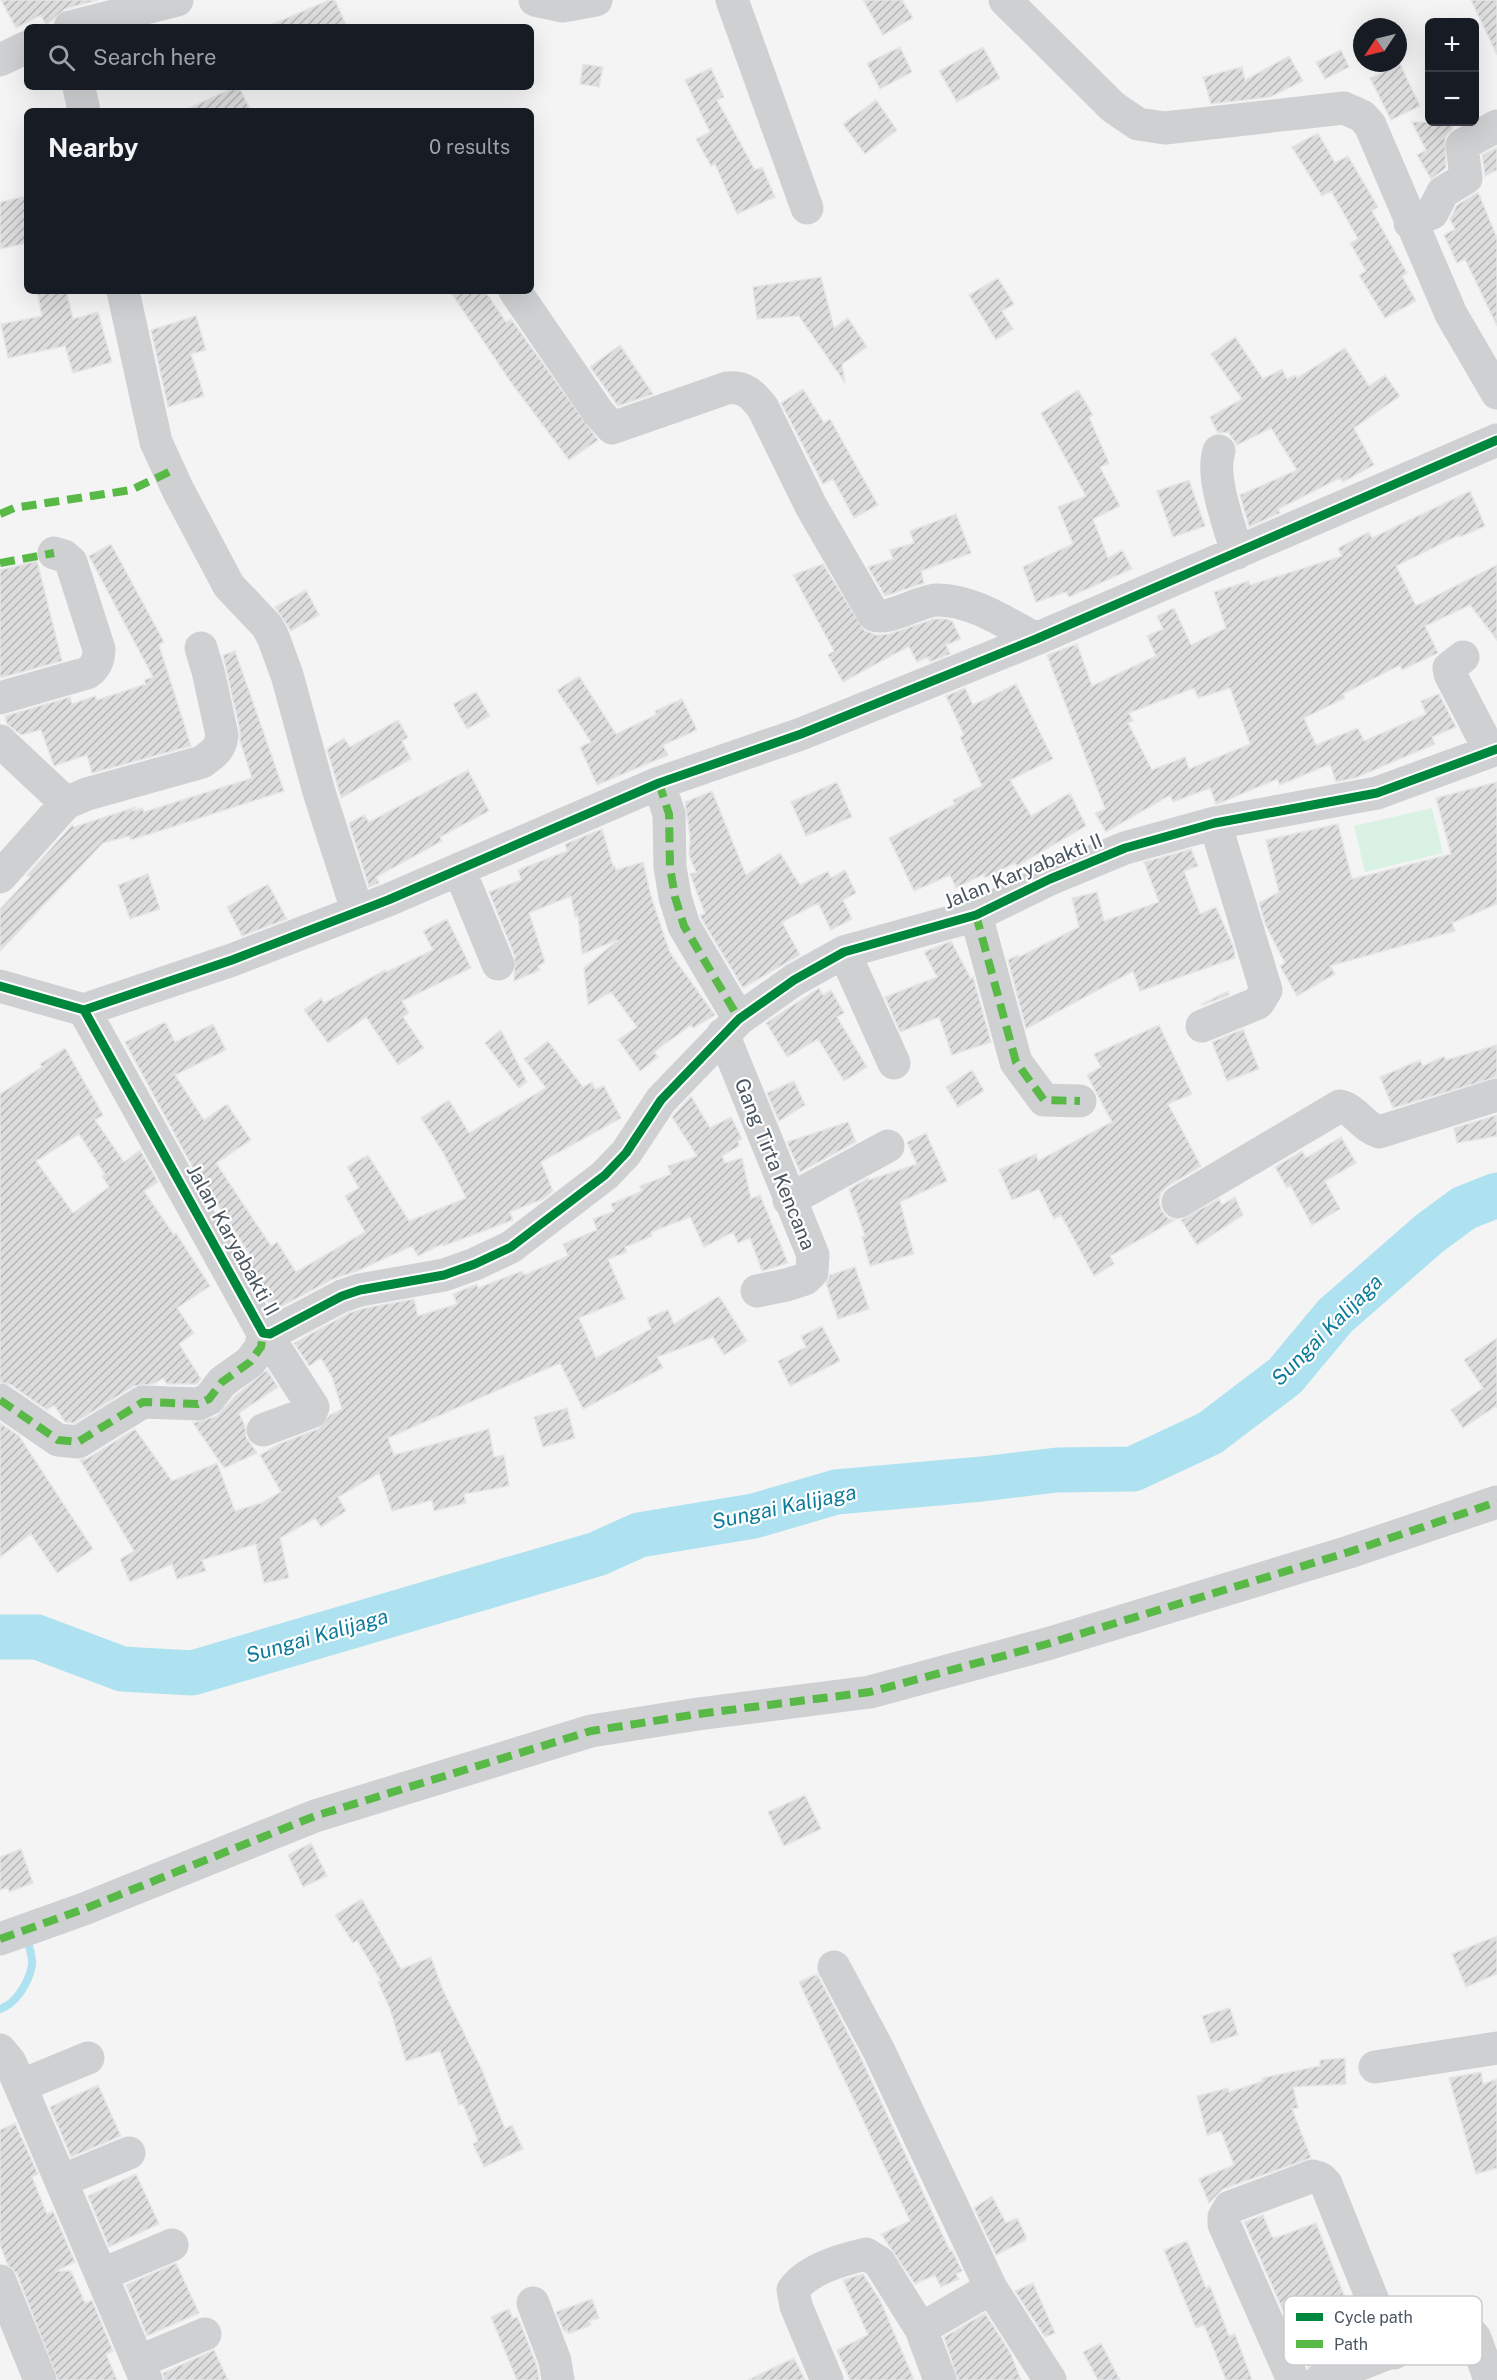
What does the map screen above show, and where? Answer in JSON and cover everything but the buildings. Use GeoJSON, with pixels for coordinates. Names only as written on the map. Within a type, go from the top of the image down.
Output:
{"type":"FeatureCollection","features":[{"type":"Feature","properties":{"kind":"street"},"geometry":{"type":"LineString","coordinates":[[82,24],[177,0]]}},
{"type":"Feature","properties":{"kind":"street"},"geometry":{"type":"LineString","coordinates":[[535,0],[563,6],[596,0]]}},
{"type":"Feature","properties":{"kind":"street"},"geometry":{"type":"LineString","coordinates":[[732,0],[807,208]]}},
{"type":"Feature","properties":{"kind":"street"},"geometry":{"type":"LineString","coordinates":[[1005,0],[1113,107],[1138,124],[1165,128],[1344,108],[1362,116],[1370,125],[1410,224],[1451,314],[1493,378]]}},
{"type":"Feature","properties":{"kind":"street"},"geometry":{"type":"LineString","coordinates":[[0,60],[24,48]]}},
{"type":"Feature","properties":{"kind":"street"},"geometry":{"type":"LineString","coordinates":[[80,90],[83,108]]}},
{"type":"Feature","properties":{"kind":"street"},"geometry":{"type":"LineString","coordinates":[[1410,224],[1432,213],[1443,192],[1466,178],[1462,145],[1497,126]]}},
{"type":"Feature","properties":{"kind":"street"},"geometry":{"type":"LineString","coordinates":[[124,294],[156,442],[173,481],[224,577],[267,626],[273,637],[287,675],[322,802],[357,910]]}},
{"type":"Feature","properties":{"kind":"street"},"geometry":{"type":"LineString","coordinates":[[517,294],[598,412],[612,428],[727,388],[739,387],[755,397],[763,408],[811,506],[874,615],[878,617],[935,600],[954,602],[979,610],[1035,639]]}},
{"type":"Feature","properties":{"kind":"street"},"geometry":{"type":"LineString","coordinates":[[0,986],[84,1010],[232,960],[388,900],[659,783],[801,734],[1035,639],[1497,440]]}},
{"type":"Feature","properties":{"kind":"street"},"geometry":{"type":"LineString","coordinates":[[1219,451],[1217,466],[1220,493],[1237,553]]}},
{"type":"Feature","properties":{"kind":"street"},"geometry":{"type":"LineString","coordinates":[[0,698],[87,673],[92,670],[99,658],[99,649],[71,562],[64,556],[54,553]]}},
{"type":"Feature","properties":{"kind":"street"},"geometry":{"type":"LineString","coordinates":[[0,877],[66,802],[202,762],[214,753],[221,744],[222,735],[201,648]]}},
{"type":"Feature","properties":{"kind":"street"},"geometry":{"type":"LineString","coordinates":[[1463,657],[1449,668],[1450,674],[1493,750]]}},
{"type":"Feature","properties":{"kind":"street"},"geometry":{"type":"LineString","coordinates":[[0,741],[66,802]]}},
{"type":"Feature","properties":{"kind":"street","name":"Jalan Karyabakti II"},"geometry":{"type":"LineString","coordinates":[[84,1010],[264,1334],[342,1296],[360,1290],[444,1275],[475,1264],[511,1247],[605,1175],[619,1160],[661,1100],[731,1026],[794,980],[844,952],[976,915],[1050,879],[1125,848],[1215,823],[1377,793],[1493,750]]}},
{"type":"Feature","properties":{"kind":"street","name":"Gang Tirta Kencana"},"geometry":{"type":"LineString","coordinates":[[659,783],[669,814],[670,867],[675,897],[684,926],[731,1026],[789,1200],[813,1255],[812,1272],[805,1279],[757,1291]]}},
{"type":"Feature","properties":{"kind":"street"},"geometry":{"type":"LineString","coordinates":[[1202,1026],[1258,1002],[1266,990],[1215,823]]}},
{"type":"Feature","properties":{"kind":"street"},"geometry":{"type":"LineString","coordinates":[[459,869],[498,964]]}},
{"type":"Feature","properties":{"kind":"street"},"geometry":{"type":"LineString","coordinates":[[976,915],[1016,1062],[1044,1100],[1080,1101]]}},
{"type":"Feature","properties":{"kind":"street"},"geometry":{"type":"LineString","coordinates":[[844,952],[894,1063]]}},
{"type":"Feature","properties":{"kind":"street"},"geometry":{"type":"LineString","coordinates":[[1178,1202],[1340,1106],[1352,1111],[1369,1128],[1379,1132],[1497,1095]]}},
{"type":"Feature","properties":{"kind":"street"},"geometry":{"type":"LineString","coordinates":[[789,1200],[888,1146]]}},
{"type":"Feature","properties":{"kind":"street"},"geometry":{"type":"LineString","coordinates":[[0,1400],[58,1440],[78,1442],[143,1402],[198,1404],[209,1400],[222,1382],[250,1362],[261,1347],[264,1334]]}},
{"type":"Feature","properties":{"kind":"street"},"geometry":{"type":"LineString","coordinates":[[263,1430],[311,1412],[313,1407],[264,1334]]}},
{"type":"Feature","properties":{"kind":"street"},"geometry":{"type":"LineString","coordinates":[[0,1939],[84,1909],[315,1816],[591,1731],[698,1714],[870,1692],[1059,1641],[1349,1552],[1497,1502]]}},
{"type":"Feature","properties":{"kind":"street"},"geometry":{"type":"LineString","coordinates":[[834,1967],[879,2051],[991,2288],[1050,2380]]}},
{"type":"Feature","properties":{"kind":"street"},"geometry":{"type":"LineString","coordinates":[[1375,2067],[1497,2048]]}},
{"type":"Feature","properties":{"kind":"street"},"geometry":{"type":"LineString","coordinates":[[0,2050],[10,2062],[142,2371],[205,2334]]}},
{"type":"Feature","properties":{"kind":"street"},"geometry":{"type":"LineString","coordinates":[[20,2086],[88,2058]]}},
{"type":"Feature","properties":{"kind":"street"},"geometry":{"type":"LineString","coordinates":[[60,2181],[129,2153]]}},
{"type":"Feature","properties":{"kind":"street"},"geometry":{"type":"LineString","coordinates":[[1284,2360],[1224,2224],[1224,2217],[1230,2206],[1313,2176],[1326,2184],[1359,2296]]}},
{"type":"Feature","properties":{"kind":"street"},"geometry":{"type":"LineString","coordinates":[[100,2275],[172,2245]]}},
{"type":"Feature","properties":{"kind":"street"},"geometry":{"type":"LineString","coordinates":[[827,2380],[796,2306],[793,2290],[801,2279],[844,2259],[866,2254],[879,2262],[921,2329],[940,2380]]}},
{"type":"Feature","properties":{"kind":"street"},"geometry":{"type":"LineString","coordinates":[[0,2281],[40,2380]]}},
{"type":"Feature","properties":{"kind":"street"},"geometry":{"type":"LineString","coordinates":[[921,2329],[991,2288]]}},
{"type":"Feature","properties":{"kind":"street"},"geometry":{"type":"LineString","coordinates":[[533,2303],[555,2361],[558,2380]]}},
{"type":"Feature","properties":{"kind":"street"},"geometry":{"type":"LineString","coordinates":[[1482,2358],[1490,2380]]}},
{"type":"Feature","properties":{"kind":"street"},"geometry":{"type":"LineString","coordinates":[[1286,2365],[1293,2380]]}},
{"type":"Feature","properties":{"kind":"street"},"geometry":{"type":"LineString","coordinates":[[1320,2380],[1379,2365]]}},
{"type":"Feature","properties":{"kind":"green space"},"geometry":{"type":"Polygon","coordinates":[[[1432,808],[1443,853],[1365,872],[1354,826],[1432,808]]]}},
{"type":"Feature","properties":{"kind":"waterway","name":"Sungai Kalijaga"},"geometry":{"type":"LineString","coordinates":[[0,1637],[37,1637],[122,1669],[192,1673],[597,1554],[639,1535],[754,1516],[836,1492],[1057,1470],[1133,1469],[1210,1433],[1285,1376],[1335,1316],[1430,1233],[1464,1208],[1497,1195]]}},
{"type":"Feature","properties":{"kind":"waterway"},"geometry":{"type":"LineString","coordinates":[[0,2009],[16,1997],[28,1978],[32,1962],[28,1941]]}},
{"type":"Feature","properties":{"kind":"marked path"},"geometry":{"type":"LineString","coordinates":[[0,514],[14,508],[131,490],[169,472]]}},
{"type":"Feature","properties":{"kind":"marked path"},"geometry":{"type":"LineString","coordinates":[[0,563],[54,553]]}},
{"type":"Feature","properties":{"kind":"marked path"},"geometry":{"type":"LineString","coordinates":[[659,783],[669,814],[670,867],[675,897],[684,926],[739,1019]]}},
{"type":"Feature","properties":{"kind":"marked path"},"geometry":{"type":"LineString","coordinates":[[976,915],[1016,1062],[1044,1100],[1080,1101]]}},
{"type":"Feature","properties":{"kind":"marked path"},"geometry":{"type":"LineString","coordinates":[[0,1400],[58,1440],[78,1442],[143,1402],[198,1404],[209,1399],[222,1382],[250,1362],[261,1347],[263,1333]]}},
{"type":"Feature","properties":{"kind":"marked path"},"geometry":{"type":"LineString","coordinates":[[0,1939],[84,1909],[315,1816],[591,1731],[698,1714],[870,1692],[1047,1644],[1349,1552],[1497,1502]]}},
{"type":"Feature","properties":{"kind":"cycle path"},"geometry":{"type":"LineString","coordinates":[[0,986],[84,1010],[232,960],[388,900],[659,783],[801,734],[1036,639],[1497,440]]}},
{"type":"Feature","properties":{"kind":"cycle path"},"geometry":{"type":"LineString","coordinates":[[84,1010],[263,1333],[270,1334],[342,1296],[360,1290],[444,1275],[475,1264],[511,1247],[605,1175],[626,1153],[661,1100],[739,1019],[794,980],[844,952],[976,915],[1050,879],[1125,848],[1215,823],[1377,793],[1497,749]]}}]}
